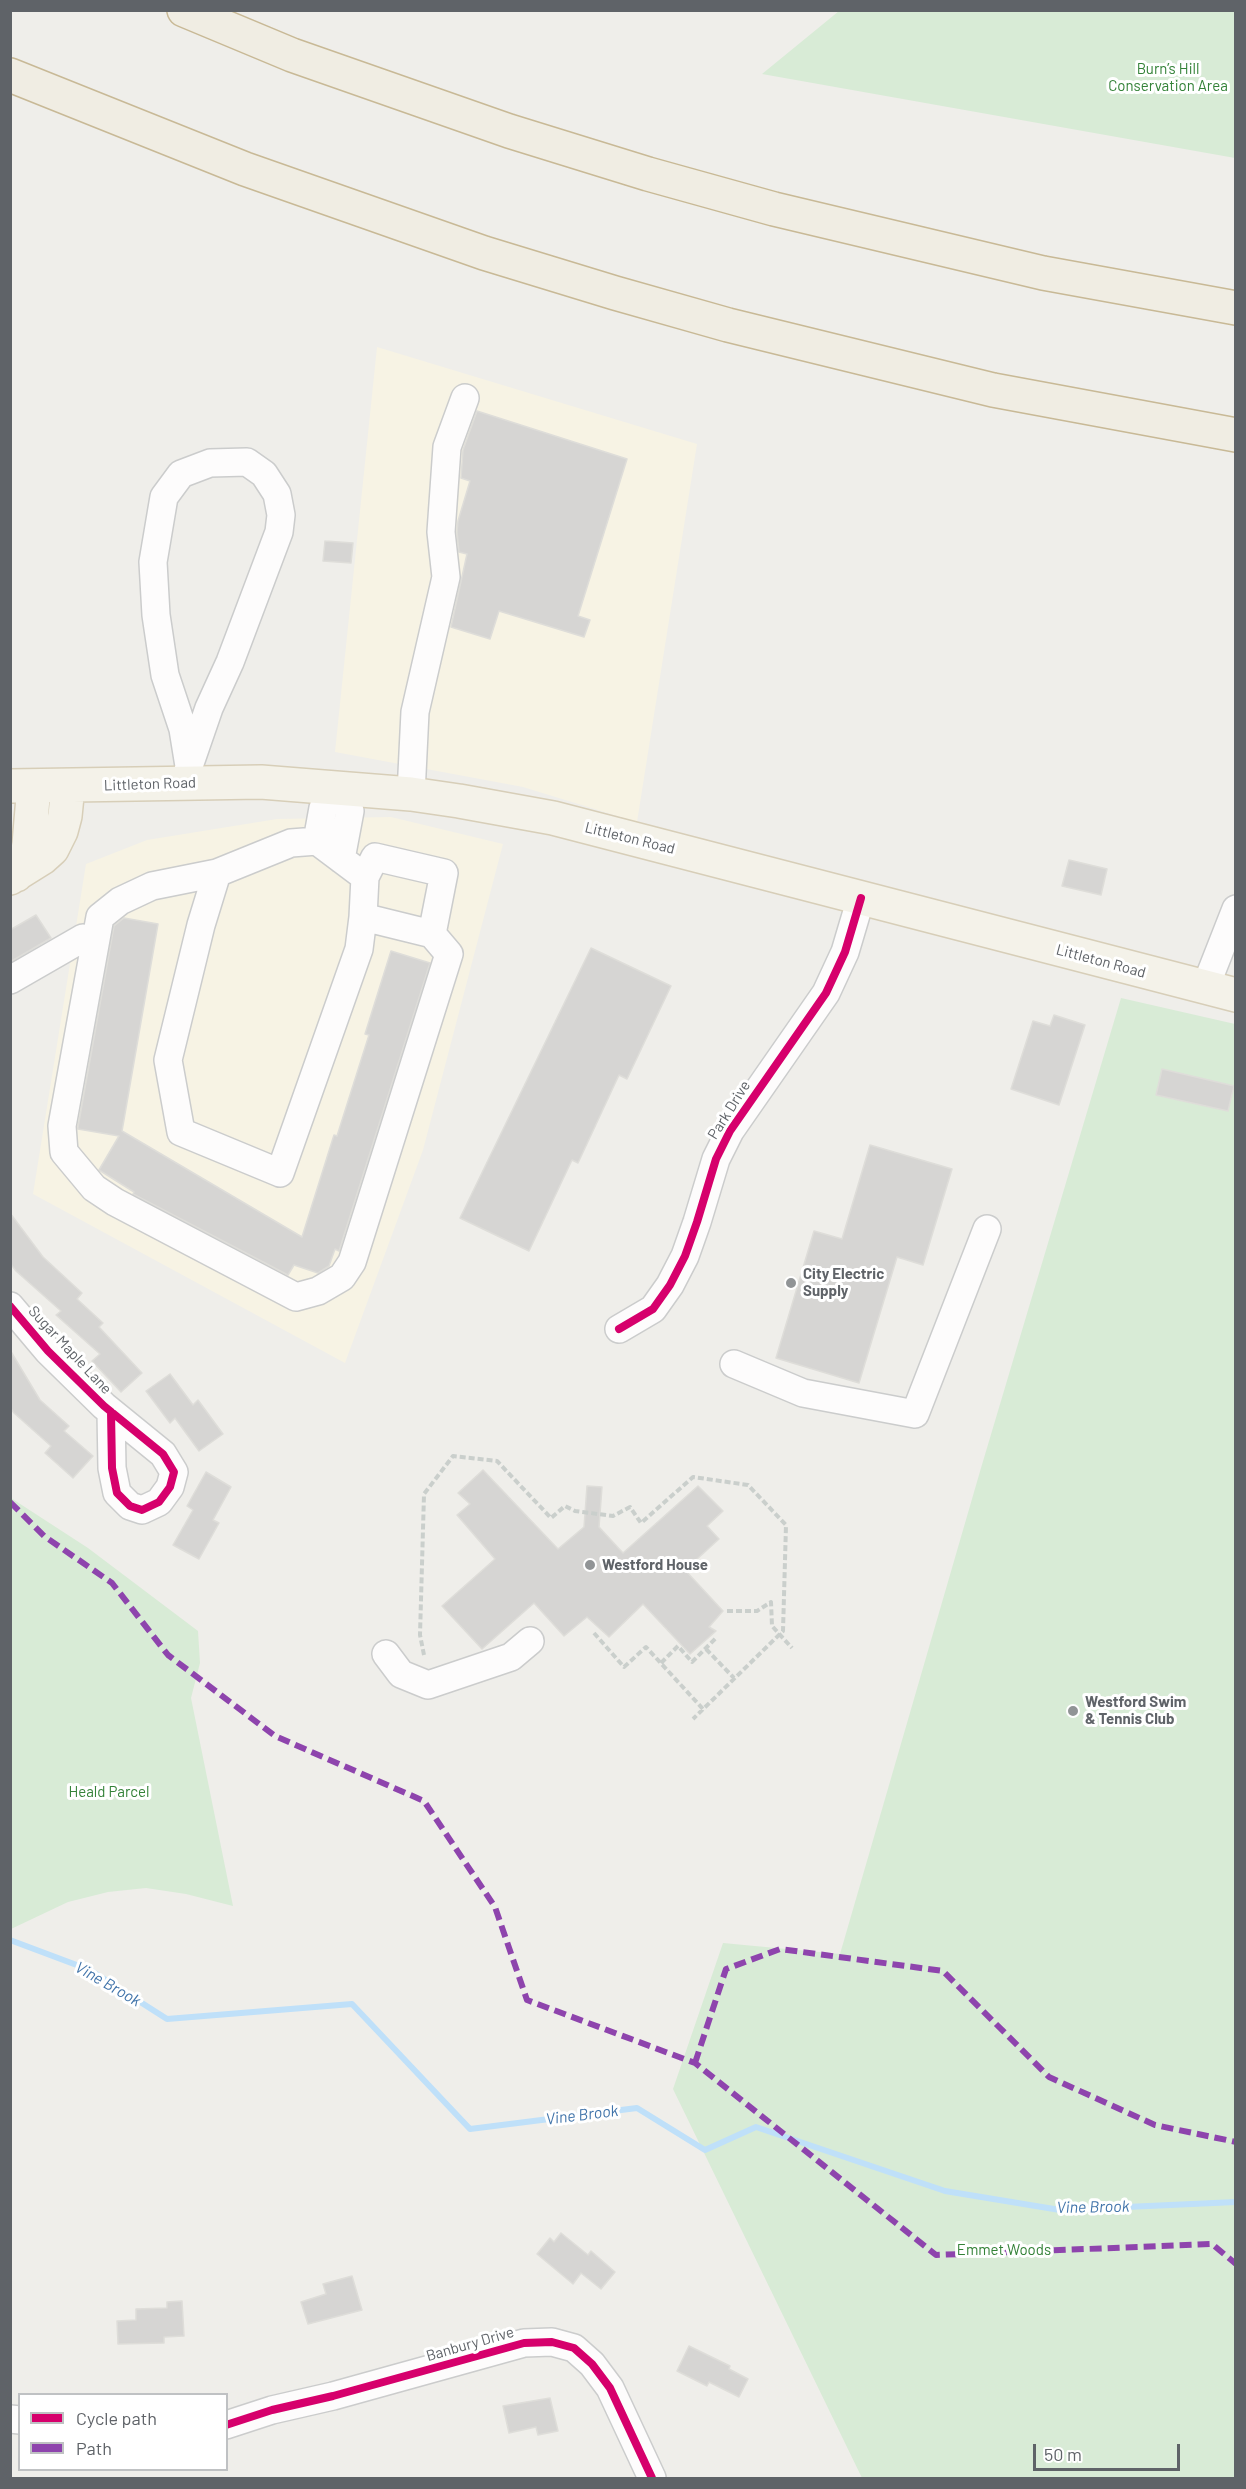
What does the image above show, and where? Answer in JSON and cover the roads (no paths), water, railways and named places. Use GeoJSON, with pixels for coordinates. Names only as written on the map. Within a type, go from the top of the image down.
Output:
{"type":"FeatureCollection","features":[{"type":"Feature","properties":{"kind":"highway"},"geometry":{"type":"LineString","coordinates":[[184,10],[314,63],[509,131],[660,177],[774,209],[1043,273],[1236,308]]}},
{"type":"Feature","properties":{"kind":"highway"},"geometry":{"type":"LineString","coordinates":[[10,75],[245,169],[474,250],[615,293],[728,325],[993,390],[1236,435]]}},
{"type":"Feature","properties":{"kind":"main road","name":"Littleton Road"},"geometry":{"type":"LineString","coordinates":[[22,786],[68,786],[187,774],[411,794],[553,818],[1220,991]]}},
{"type":"Feature","properties":{"kind":"main road"},"geometry":{"type":"LineString","coordinates":[[13,876],[27,855],[22,786]]}},
{"type":"Feature","properties":{"kind":"main road"},"geometry":{"type":"LineString","coordinates":[[13,876],[52,849],[63,824],[68,786]]}},
{"type":"Feature","properties":{"kind":"street"},"geometry":{"type":"LineString","coordinates":[[411,794],[415,712],[446,578],[441,532],[447,447],[465,398]]}},
{"type":"Feature","properties":{"kind":"street"},"geometry":{"type":"LineString","coordinates":[[247,462],[264,474],[277,494],[281,515],[279,532],[230,662],[209,708],[187,774],[183,729],[165,675],[156,615],[153,562],[164,497],[182,474],[210,463],[247,462]]}},
{"type":"Feature","properties":{"kind":"street"},"geometry":{"type":"LineString","coordinates":[[317,841],[323,808],[341,787],[350,811],[341,859]]}},
{"type":"Feature","properties":{"kind":"street"},"geometry":{"type":"LineString","coordinates":[[363,917],[432,934],[449,954],[352,1262],[342,1276],[318,1291],[296,1297],[115,1202],[94,1188],[64,1152],[62,1126],[100,917],[120,901],[152,886],[217,873],[291,843],[317,841],[365,877]]}},
{"type":"Feature","properties":{"kind":"street"},"geometry":{"type":"LineString","coordinates":[[217,873],[201,925],[168,1060],[181,1132],[280,1173],[359,949],[365,877],[375,857],[444,873],[432,934]]}},
{"type":"Feature","properties":{"kind":"street","name":"Park Drive"},"geometry":{"type":"LineString","coordinates":[[618,1329],[653,1309],[670,1285],[685,1256],[716,1159],[736,1122],[826,993],[845,952],[861,898]]}},
{"type":"Feature","properties":{"kind":"street"},"geometry":{"type":"LineString","coordinates":[[1220,991],[1234,918]]}},
{"type":"Feature","properties":{"kind":"street"},"geometry":{"type":"LineString","coordinates":[[10,980],[83,938]]}},
{"type":"Feature","properties":{"kind":"street"},"geometry":{"type":"LineString","coordinates":[[734,1364],[803,1393],[915,1414],[987,1229]]}},
{"type":"Feature","properties":{"kind":"street","name":"Sugar Maple Lane"},"geometry":{"type":"LineString","coordinates":[[10,1306],[48,1351],[111,1412]]}},
{"type":"Feature","properties":{"kind":"street"},"geometry":{"type":"LineString","coordinates":[[386,1654],[401,1674],[428,1685],[511,1657],[531,1641]]}},
{"type":"Feature","properties":{"kind":"street","name":"Banbury Drive"},"geometry":{"type":"LineString","coordinates":[[228,2424],[524,2343],[552,2342],[574,2348],[592,2364],[610,2388],[652,2478]]}},
{"type":"Feature","properties":{"kind":"waterway","name":"Vine Brook"},"geometry":{"type":"LineString","coordinates":[[10,1940],[90,1970],[167,2019],[352,2004],[470,2129],[637,2108],[705,2150],[756,2127],[945,2191],[1060,2210],[1236,2202]]}},
{"type":"Feature","properties":{"kind":"place","name":"City Electric Supply"},"geometry":{"type":"Point","coordinates":[791,1283]}},
{"type":"Feature","properties":{"kind":"place","name":"Westford House"},"geometry":{"type":"Point","coordinates":[590,1565]}},
{"type":"Feature","properties":{"kind":"place","name":"Westford Swim & Tennis Club"},"geometry":{"type":"Point","coordinates":[1073,1711]}},
{"type":"Feature","properties":{"kind":"park label","name":"Burn’s Hill Conservation Area"},"geometry":{"type":"Point","coordinates":[1168,78]}},
{"type":"Feature","properties":{"kind":"park label","name":"Heald Parcel"},"geometry":{"type":"Point","coordinates":[109,1792]}},
{"type":"Feature","properties":{"kind":"park label","name":"Emmet Woods"},"geometry":{"type":"Point","coordinates":[1004,2250]}}]}
